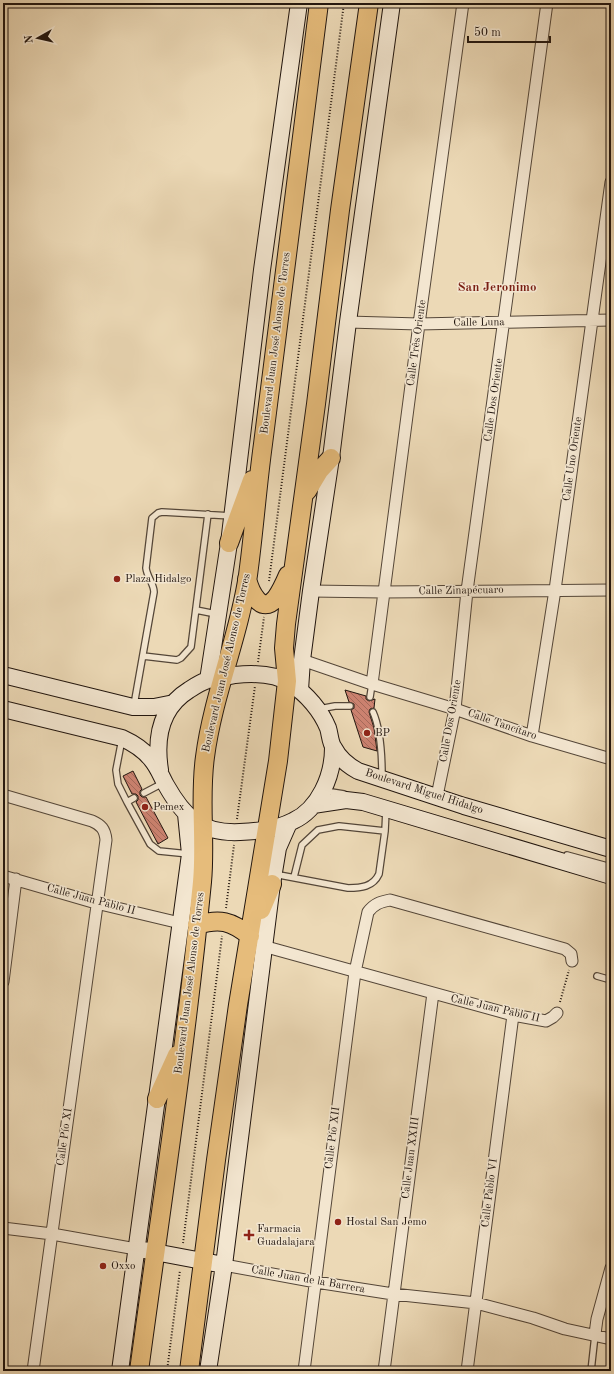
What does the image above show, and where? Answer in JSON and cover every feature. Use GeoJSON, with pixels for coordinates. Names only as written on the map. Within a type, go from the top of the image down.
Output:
{"type":"FeatureCollection","features":[{"type":"Feature","properties":{"kind":"main road","name":"Boulevard Juan José Alonso de Torres"},"geometry":{"type":"LineString","coordinates":[[139,1371],[190,1003],[188,924],[202,880],[204,827],[202,806],[204,762],[213,712],[216,678],[236,634],[247,579],[262,447],[319,3]]}},
{"type":"Feature","properties":{"kind":"main road"},"geometry":{"type":"LineString","coordinates":[[256,941],[266,831],[278,761],[294,685],[285,657],[285,637],[294,562],[340,210],[369,3]]}},
{"type":"Feature","properties":{"kind":"main road"},"geometry":{"type":"LineString","coordinates":[[229,543],[262,447]]}},
{"type":"Feature","properties":{"kind":"main road"},"geometry":{"type":"LineString","coordinates":[[303,499],[313,480],[331,458]]}},
{"type":"Feature","properties":{"kind":"main road"},"geometry":{"type":"LineString","coordinates":[[247,579],[252,593],[257,600],[261,603],[269,603],[276,597],[294,562]]}},
{"type":"Feature","properties":{"kind":"main road"},"geometry":{"type":"LineString","coordinates":[[189,1371],[238,1005],[273,879]]}},
{"type":"Feature","properties":{"kind":"main road"},"geometry":{"type":"LineString","coordinates":[[188,924],[214,921],[224,922],[238,927],[256,941]]}},
{"type":"Feature","properties":{"kind":"main road"},"geometry":{"type":"LineString","coordinates":[[157,1099],[185,1036]]}},
{"type":"Feature","properties":{"kind":"street"},"geometry":{"type":"LineString","coordinates":[[216,678],[219,614],[262,270],[299,3]]}},
{"type":"Feature","properties":{"kind":"street"},"geometry":{"type":"LineString","coordinates":[[162,776],[156,752],[160,732],[167,709],[185,692],[216,678],[256,674],[269,675],[294,685],[302,660],[331,458],[348,322],[392,3]]}},
{"type":"Feature","properties":{"kind":"street","name":"Calle Três Oriente"},"geometry":{"type":"LineString","coordinates":[[372,684],[383,592],[463,3]]}},
{"type":"Feature","properties":{"kind":"street","name":"Calle Dos Oriente"},"geometry":{"type":"LineString","coordinates":[[437,796],[455,709],[467,591],[547,3]]}},
{"type":"Feature","properties":{"kind":"street","name":"Calle Uno Oriente"},"geometry":{"type":"LineString","coordinates":[[532,736],[555,590],[611,182]]}},
{"type":"Feature","properties":{"kind":"street","name":"Calle Luna"},"geometry":{"type":"LineString","coordinates":[[348,322],[419,324],[611,320]]}},
{"type":"Feature","properties":{"kind":"street","name":"Calle Zinapécuaro"},"geometry":{"type":"LineString","coordinates":[[311,591],[383,592],[611,590]]}},
{"type":"Feature","properties":{"kind":"street","name":"Calle Tancítaro"},"geometry":{"type":"LineString","coordinates":[[302,660],[372,684],[455,709],[532,736],[611,759]]}},
{"type":"Feature","properties":{"kind":"street"},"geometry":{"type":"LineString","coordinates":[[3,675],[140,710],[154,707],[167,709]]}},
{"type":"Feature","properties":{"kind":"street","name":"Boulevard Miguel Hidalgo"},"geometry":{"type":"LineString","coordinates":[[294,685],[317,709],[328,729],[333,748],[350,766],[367,775],[385,784],[437,796],[464,806],[611,849]]}},
{"type":"Feature","properties":{"kind":"street"},"geometry":{"type":"LineString","coordinates":[[3,709],[122,738],[140,748],[151,758],[175,800],[186,814],[204,827],[219,832],[266,831],[278,828],[306,813],[323,790],[336,766],[333,748]]}},
{"type":"Feature","properties":{"kind":"street","name":"Calle Pío XI"},"geometry":{"type":"LineString","coordinates":[[3,795],[99,824],[103,828],[105,834],[106,847],[96,903],[34,1371]]}},
{"type":"Feature","properties":{"kind":"street"},"geometry":{"type":"LineString","coordinates":[[313,805],[354,800],[611,876]]}},
{"type":"Feature","properties":{"kind":"street","name":"Boulevard Juan José Alonso de Torres"},"geometry":{"type":"LineString","coordinates":[[120,1371],[157,1099],[188,924],[190,854],[186,814]]}},
{"type":"Feature","properties":{"kind":"street"},"geometry":{"type":"LineString","coordinates":[[273,879],[280,844],[289,823]]}},
{"type":"Feature","properties":{"kind":"street","name":"Calle Juan Pablo II"},"geometry":{"type":"LineString","coordinates":[[3,876],[96,903],[188,924]]}},
{"type":"Feature","properties":{"kind":"street"},"geometry":{"type":"LineString","coordinates":[[3,982],[16,879]]}},
{"type":"Feature","properties":{"kind":"street","name":"Calle Pío XII"},"geometry":{"type":"LineString","coordinates":[[304,1371],[331,1150],[355,972],[368,912],[372,906],[382,901],[390,900],[564,949],[569,951],[571,954],[572,961]]}},
{"type":"Feature","properties":{"kind":"street"},"geometry":{"type":"LineString","coordinates":[[208,1371],[224,1265],[250,1061],[256,941]]}},
{"type":"Feature","properties":{"kind":"street","name":"Calle Juan Pablo II"},"geometry":{"type":"LineString","coordinates":[[256,941],[355,972],[513,1015],[546,1021],[553,1018],[557,1012]]}},
{"type":"Feature","properties":{"kind":"street","name":"Calle Juan XXIII"},"geometry":{"type":"LineString","coordinates":[[384,1371],[432,993]]}},
{"type":"Feature","properties":{"kind":"street","name":"Calle Pablo VI"},"geometry":{"type":"LineString","coordinates":[[467,1371],[513,1015]]}},
{"type":"Feature","properties":{"kind":"street","name":"Calle Juan de la Barrera"},"geometry":{"type":"LineString","coordinates":[[3,1228],[52,1234],[316,1282],[393,1294],[476,1303],[533,1318],[564,1329],[595,1334],[611,1339]]}},
{"type":"Feature","properties":{"kind":"street"},"geometry":{"type":"LineString","coordinates":[[595,1334],[597,1319],[611,1268]]}},
{"type":"Feature","properties":{"kind":"lane"},"geometry":{"type":"LineString","coordinates":[[3,681],[117,709],[140,710],[143,656],[154,592],[154,587],[147,575],[146,568],[152,518],[158,512],[232,516]]}},
{"type":"Feature","properties":{"kind":"lane"},"geometry":{"type":"LineString","coordinates":[[143,656],[177,660],[181,658],[191,647],[208,514]]}},
{"type":"Feature","properties":{"kind":"lane"},"geometry":{"type":"LineString","coordinates":[[196,610],[219,614]]}},
{"type":"Feature","properties":{"kind":"lane"},"geometry":{"type":"LineString","coordinates":[[370,697],[372,684]]}},
{"type":"Feature","properties":{"kind":"lane"},"geometry":{"type":"LineString","coordinates":[[3,704],[129,734],[140,741]]}},
{"type":"Feature","properties":{"kind":"lane"},"geometry":{"type":"LineString","coordinates":[[317,709],[335,706],[350,706]]}},
{"type":"Feature","properties":{"kind":"lane"},"geometry":{"type":"LineString","coordinates":[[373,712],[377,727],[385,784],[611,854]]}},
{"type":"Feature","properties":{"kind":"lane"},"geometry":{"type":"LineString","coordinates":[[122,738],[116,776],[127,802],[150,844],[160,851],[190,854]]}},
{"type":"Feature","properties":{"kind":"lane"},"geometry":{"type":"LineString","coordinates":[[144,793],[162,776]]}},
{"type":"Feature","properties":{"kind":"lane"},"geometry":{"type":"LineString","coordinates":[[323,790],[360,797],[482,831]]}},
{"type":"Feature","properties":{"kind":"lane"},"geometry":{"type":"LineString","coordinates":[[127,802],[134,798]]}},
{"type":"Feature","properties":{"kind":"lane"},"geometry":{"type":"LineString","coordinates":[[273,879],[294,877],[348,888],[360,888],[373,884],[377,880],[379,874],[386,831],[386,809]]}},
{"type":"Feature","properties":{"kind":"lane"},"geometry":{"type":"LineString","coordinates":[[294,877],[302,845],[318,830],[339,826],[386,831]]}},
{"type":"Feature","properties":{"kind":"lane"},"geometry":{"type":"LineString","coordinates":[[558,852],[611,867]]}},
{"type":"Feature","properties":{"kind":"lane"},"geometry":{"type":"LineString","coordinates":[[597,976],[611,980]]}},
{"type":"Feature","properties":{"kind":"lane"},"geometry":{"type":"LineString","coordinates":[[591,1371],[595,1334]]}},
{"type":"Feature","properties":{"kind":"path","name":"Calle Juan Pablo II"},"geometry":{"type":"LineString","coordinates":[[557,1012],[572,961]]}},
{"type":"Feature","properties":{"kind":"building","name":"BP"},"geometry":{"type":"Polygon","coordinates":[[[345,690],[366,696],[366,699],[369,701],[375,699],[374,708],[370,709],[369,712],[374,728],[377,751],[363,747],[351,710],[354,708],[354,704],[349,702],[345,690]]]}},
{"type":"Feature","properties":{"kind":"building","name":"Pemex"},"geometry":{"type":"Polygon","coordinates":[[[133,771],[142,789],[140,791],[140,795],[142,797],[146,797],[168,838],[158,844],[136,802],[138,800],[138,796],[136,794],[132,794],[123,776],[133,771]]]}},
{"type":"Feature","properties":{"kind":"place","name":"Plaza Hidalgo"},"geometry":{"type":"Point","coordinates":[117,579]}},
{"type":"Feature","properties":{"kind":"place","name":"BP"},"geometry":{"type":"Point","coordinates":[367,733]}},
{"type":"Feature","properties":{"kind":"place","name":"Pemex"},"geometry":{"type":"Point","coordinates":[145,807]}},
{"type":"Feature","properties":{"kind":"place","name":"Hostal San Jemo"},"geometry":{"type":"Point","coordinates":[338,1222]}},
{"type":"Feature","properties":{"kind":"place","name":"Farmacia Guadalajara"},"geometry":{"type":"Point","coordinates":[249,1235]}},
{"type":"Feature","properties":{"kind":"place","name":"Oxxo"},"geometry":{"type":"Point","coordinates":[103,1266]}},
{"type":"Feature","properties":{"kind":"district","name":"San Jeronimo"},"geometry":{"type":"Point","coordinates":[497,287]}}]}
